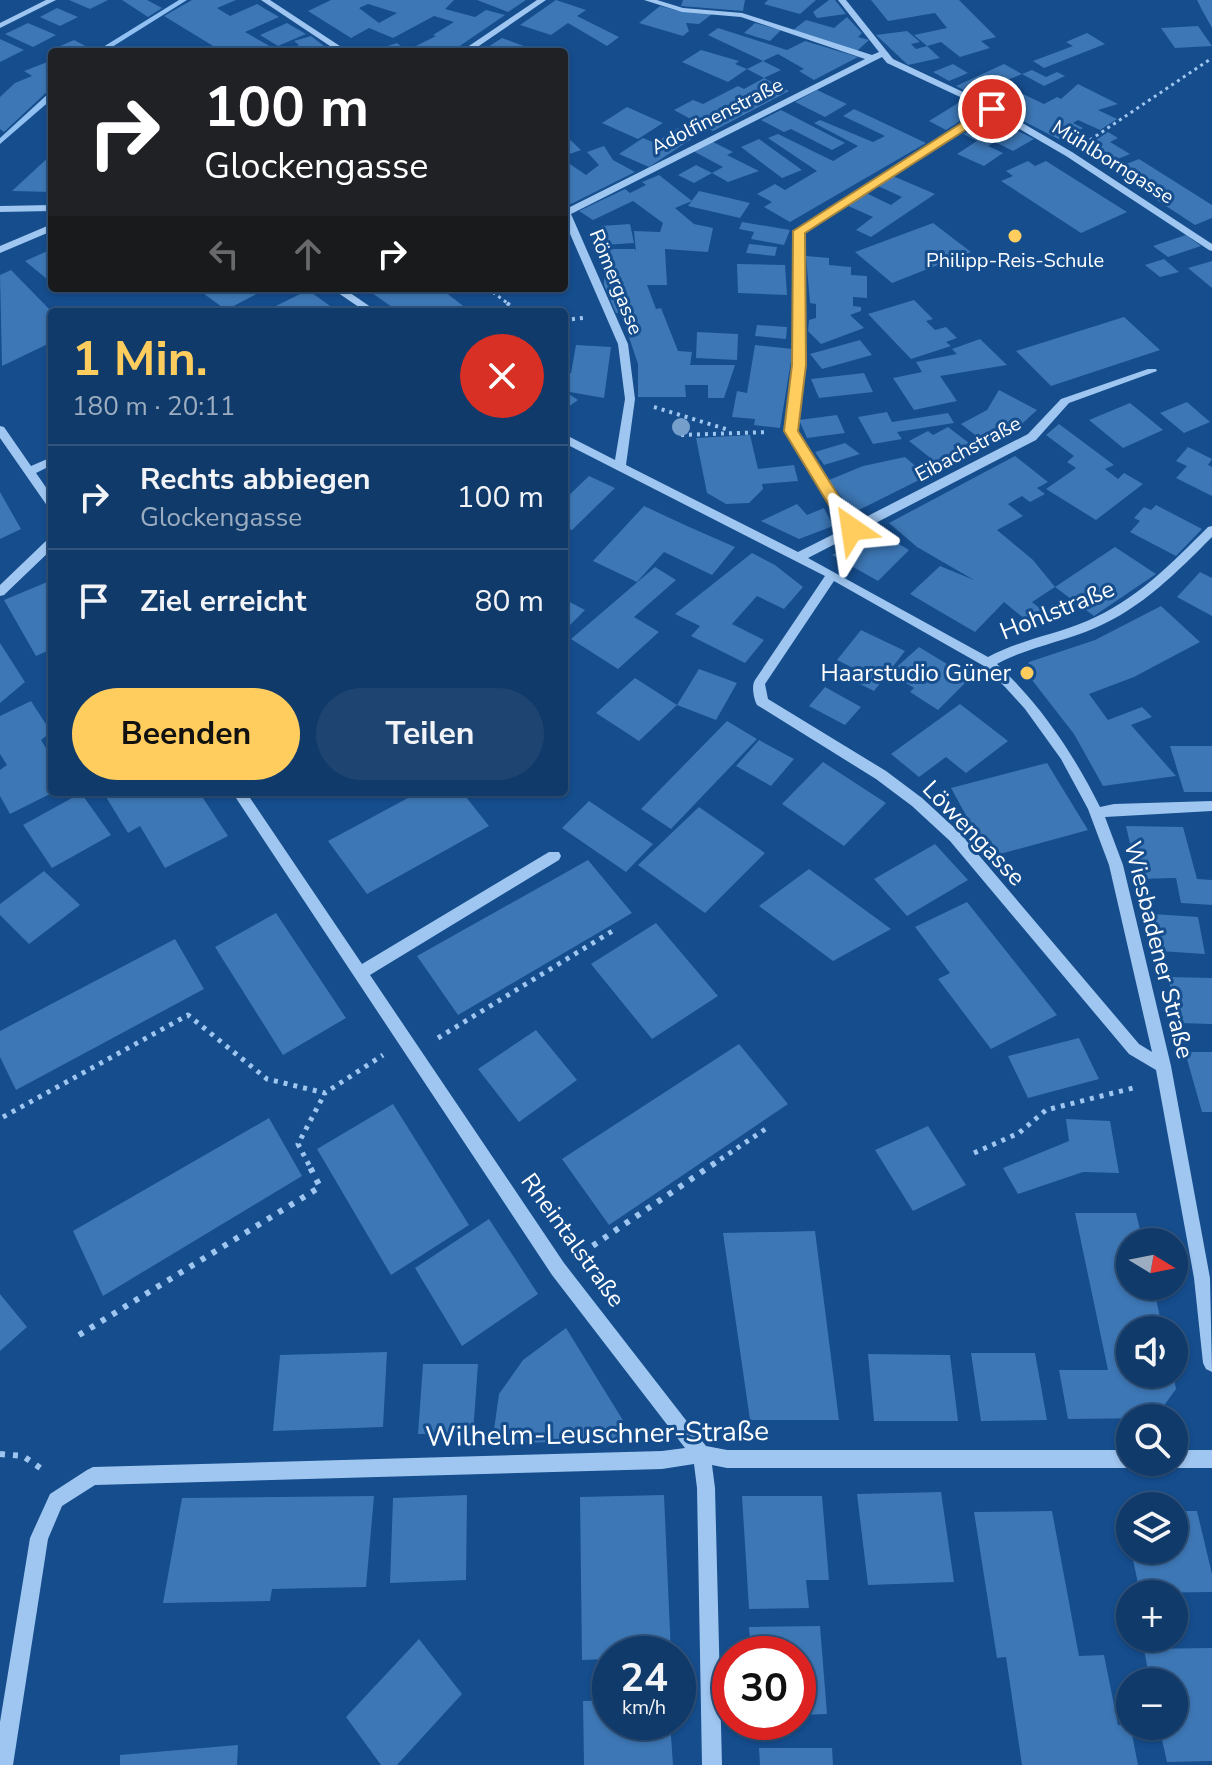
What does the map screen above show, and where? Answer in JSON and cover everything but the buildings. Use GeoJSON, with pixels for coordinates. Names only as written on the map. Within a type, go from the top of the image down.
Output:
{"type":"FeatureCollection","features":[{"type":"Feature","properties":{"kind":"street"},"geometry":{"type":"LineString","coordinates":[[0,26],[52,0]]}},
{"type":"Feature","properties":{"kind":"street"},"geometry":{"type":"LineString","coordinates":[[265,0],[339,48]]}},
{"type":"Feature","properties":{"kind":"street"},"geometry":{"type":"LineString","coordinates":[[470,48],[542,0]]}},
{"type":"Feature","properties":{"kind":"street"},"geometry":{"type":"LineString","coordinates":[[648,0],[682,10],[742,15],[871,58]]}},
{"type":"Feature","properties":{"kind":"street","name":"Mühlborngasse"},"geometry":{"type":"LineString","coordinates":[[842,0],[890,61],[992,109],[1069,154],[1212,248]]}},
{"type":"Feature","properties":{"kind":"street","name":"Adolfinenstraße"},"geometry":{"type":"LineString","coordinates":[[568,209],[883,53]]}},
{"type":"Feature","properties":{"kind":"street"},"geometry":{"type":"LineString","coordinates":[[852,529],[791,431],[799,365],[799,231],[992,109]]}},
{"type":"Feature","properties":{"kind":"street"},"geometry":{"type":"LineString","coordinates":[[0,209],[48,208]]}},
{"type":"Feature","properties":{"kind":"street","name":"Römergasse"},"geometry":{"type":"LineString","coordinates":[[568,215],[623,344],[630,399],[620,466]]}},
{"type":"Feature","properties":{"kind":"street"},"geometry":{"type":"LineString","coordinates":[[0,250],[48,229]]}},
{"type":"Feature","properties":{"kind":"street"},"geometry":{"type":"LineString","coordinates":[[342,292],[367,308]]}},
{"type":"Feature","properties":{"kind":"street","name":"Eibachstraße"},"geometry":{"type":"LineString","coordinates":[[797,558],[1032,437],[1065,401],[1152,371]]}},
{"type":"Feature","properties":{"kind":"street"},"geometry":{"type":"LineString","coordinates":[[0,430],[48,498]]}},
{"type":"Feature","properties":{"kind":"street","name":"Wiesbadener Straße"},"geometry":{"type":"LineString","coordinates":[[568,440],[832,575],[988,663],[1006,679],[1056,744],[1096,813],[1116,865],[1163,1066],[1202,1278],[1212,1363]]}},
{"type":"Feature","properties":{"kind":"street"},"geometry":{"type":"LineString","coordinates":[[30,471],[48,463]]}},
{"type":"Feature","properties":{"kind":"street","name":"Hohlstraße"},"geometry":{"type":"LineString","coordinates":[[988,663],[1002,654],[1092,624],[1134,602],[1212,530]]}},
{"type":"Feature","properties":{"kind":"street"},"geometry":{"type":"LineString","coordinates":[[0,592],[48,546]]}},
{"type":"Feature","properties":{"kind":"street","name":"Löwengasse"},"geometry":{"type":"LineString","coordinates":[[832,575],[759,683],[762,702],[881,775],[917,802],[965,848],[1134,1049],[1163,1066]]}},
{"type":"Feature","properties":{"kind":"street","name":"Rheintalstraße"},"geometry":{"type":"LineString","coordinates":[[242,796],[558,1269],[701,1454]]}},
{"type":"Feature","properties":{"kind":"street"},"geometry":{"type":"LineString","coordinates":[[1096,813],[1114,809],[1212,806]]}},
{"type":"Feature","properties":{"kind":"street"},"geometry":{"type":"LineString","coordinates":[[359,974],[554,856]]}},
{"type":"Feature","properties":{"kind":"street"},"geometry":{"type":"LineString","coordinates":[[701,1454],[706,1488],[712,1765]]}},
{"type":"Feature","properties":{"kind":"street","name":"Wilhelm-Leuschner-Straße"},"geometry":{"type":"LineString","coordinates":[[68,1489],[93,1476],[154,1472],[662,1460],[701,1454],[727,1459],[1116,1459]]}},
{"type":"Feature","properties":{"kind":"street"},"geometry":{"type":"LineString","coordinates":[[1188,1459],[1212,1459]]}},
{"type":"Feature","properties":{"kind":"street"},"geometry":{"type":"LineString","coordinates":[[3,1765],[39,1538],[56,1500],[68,1489]]}},
{"type":"Feature","properties":{"kind":"path"},"geometry":{"type":"LineString","coordinates":[[1069,154],[1212,58]]}},
{"type":"Feature","properties":{"kind":"path"},"geometry":{"type":"LineString","coordinates":[[492,292],[514,308]]}},
{"type":"Feature","properties":{"kind":"path"},"geometry":{"type":"LineString","coordinates":[[630,399],[734,432]]}},
{"type":"Feature","properties":{"kind":"path"},"geometry":{"type":"LineString","coordinates":[[681,435],[791,431]]}},
{"type":"Feature","properties":{"kind":"path"},"geometry":{"type":"LineString","coordinates":[[79,1335],[320,1187],[298,1144],[325,1093],[614,930]]}},
{"type":"Feature","properties":{"kind":"path"},"geometry":{"type":"LineString","coordinates":[[3,1117],[188,1015],[267,1079],[325,1093]]}},
{"type":"Feature","properties":{"kind":"path"},"geometry":{"type":"LineString","coordinates":[[974,1153],[1019,1133],[1046,1110],[1137,1087]]}},
{"type":"Feature","properties":{"kind":"path"},"geometry":{"type":"LineString","coordinates":[[558,1269],[770,1126]]}},
{"type":"Feature","properties":{"kind":"path"},"geometry":{"type":"LineString","coordinates":[[0,1454],[23,1456],[68,1489]]}},
{"type":"Feature","properties":{"kind":"waterway"},"geometry":{"type":"LineString","coordinates":[[106,48],[184,0]]}},
{"type":"Feature","properties":{"kind":"waterway"},"geometry":{"type":"LineString","coordinates":[[0,142],[48,99]]}},
{"type":"Feature","properties":{"kind":"place","name":"Philipp-Reis-Schule"},"geometry":{"type":"Point","coordinates":[1015,236]}},
{"type":"Feature","properties":{"kind":"place","name":"Haarstudio Güner"},"geometry":{"type":"Point","coordinates":[1027,673]}},
{"type":"Feature","properties":{"kind":"route"},"geometry":{"type":"LineString","coordinates":[[852,529],[791,431],[799,365],[799,231],[992,109]]}}]}
